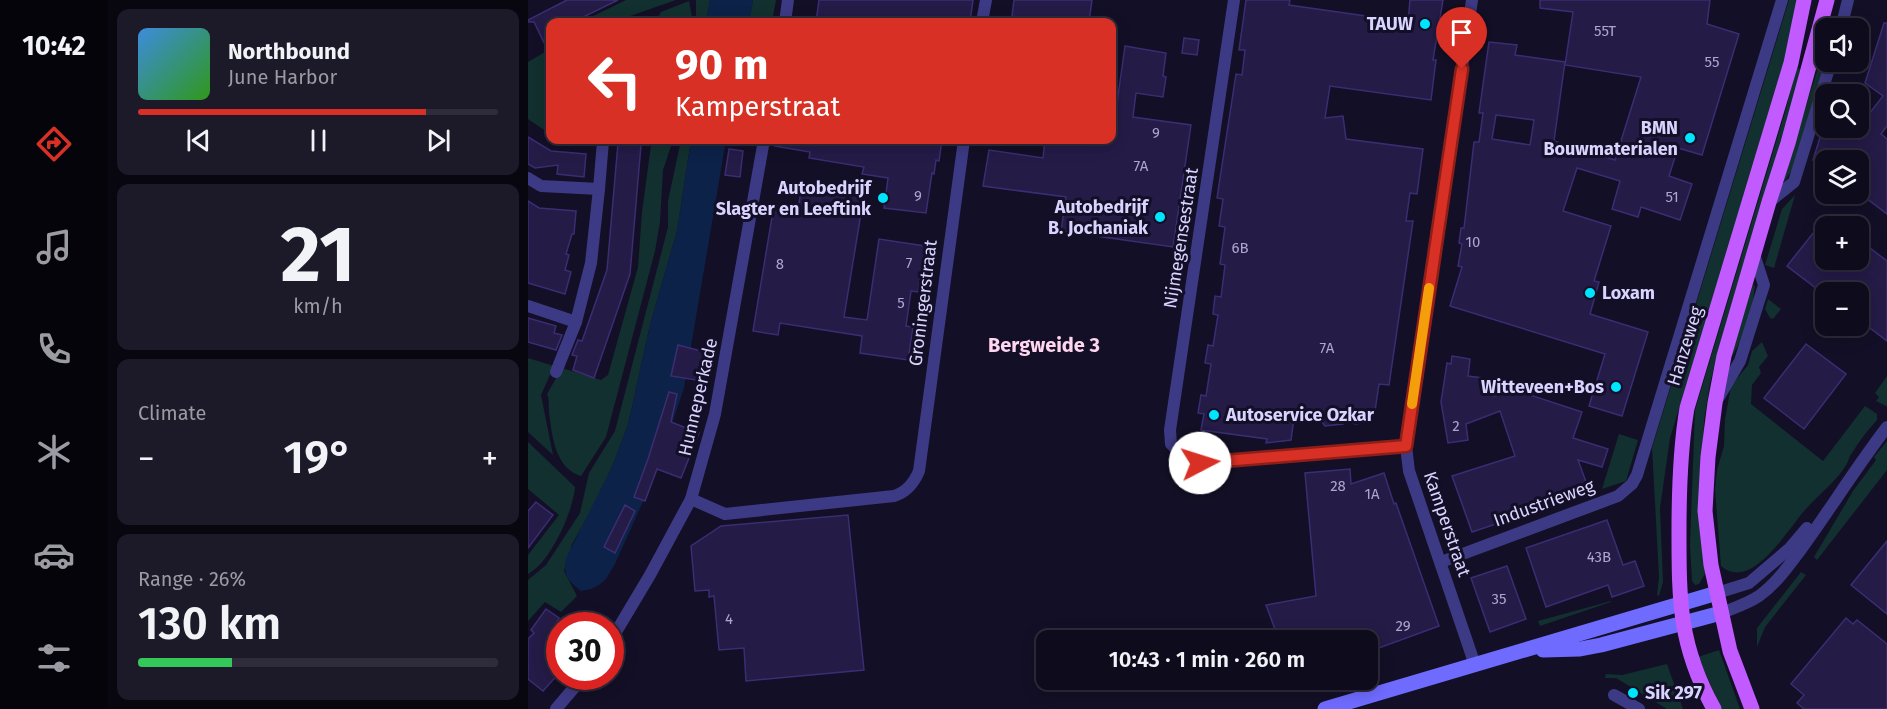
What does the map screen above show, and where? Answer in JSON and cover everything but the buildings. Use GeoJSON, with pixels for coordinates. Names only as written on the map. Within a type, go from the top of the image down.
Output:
{"type":"FeatureCollection","features":[{"type":"Feature","properties":{"kind":"main road","name":"Hanzeweg"},"geometry":{"type":"LineString","coordinates":[[1714,709],[1694,670],[1682,623],[1678,493],[1681,446],[1687,408],[1791,63],[1804,0]]}},
{"type":"Feature","properties":{"kind":"main road"},"geometry":{"type":"LineString","coordinates":[[1752,709],[1730,651],[1711,565],[1705,511],[1708,457],[1724,356],[1768,202],[1788,143],[1827,0]]}},
{"type":"Feature","properties":{"kind":"street"},"geometry":{"type":"LineString","coordinates":[[785,18],[788,0]]}},
{"type":"Feature","properties":{"kind":"street"},"geometry":{"type":"LineString","coordinates":[[983,18],[986,0]]}},
{"type":"Feature","properties":{"kind":"street","name":"Nijmegensestraat"},"geometry":{"type":"LineString","coordinates":[[1234,0],[1170,430],[1171,444],[1187,461],[1200,463],[1406,446]]}},
{"type":"Feature","properties":{"kind":"street","name":"Kamperstraat"},"geometry":{"type":"LineString","coordinates":[[1472,0],[1406,446],[1409,471],[1474,665]]}},
{"type":"Feature","properties":{"kind":"street","name":"Hanzeweg"},"geometry":{"type":"LineString","coordinates":[[1642,460],[1782,0]]}},
{"type":"Feature","properties":{"kind":"street"},"geometry":{"type":"LineString","coordinates":[[1844,18],[1848,0]]}},
{"type":"Feature","properties":{"kind":"street"},"geometry":{"type":"LineString","coordinates":[[1768,202],[1794,182],[1829,72]]}},
{"type":"Feature","properties":{"kind":"street"},"geometry":{"type":"LineString","coordinates":[[556,372],[576,322],[591,263],[603,144]]}},
{"type":"Feature","properties":{"kind":"street","name":"Hunneperkade"},"geometry":{"type":"LineString","coordinates":[[624,619],[651,575],[691,499],[715,414],[763,144]]}},
{"type":"Feature","properties":{"kind":"street","name":"Groningerstraat"},"geometry":{"type":"LineString","coordinates":[[691,499],[725,514],[894,496],[906,490],[916,479],[920,471],[963,144]]}},
{"type":"Feature","properties":{"kind":"street"},"geometry":{"type":"LineString","coordinates":[[528,178],[541,186],[599,189]]}},
{"type":"Feature","properties":{"kind":"street"},"geometry":{"type":"LineString","coordinates":[[528,306],[576,322]]}},
{"type":"Feature","properties":{"kind":"street"},"geometry":{"type":"LineString","coordinates":[[1325,709],[1749,583],[1790,548],[1849,478],[1887,427]]}},
{"type":"Feature","properties":{"kind":"street","name":"Industrieweg"},"geometry":{"type":"LineString","coordinates":[[1441,562],[1618,496],[1632,484],[1642,460]]}},
{"type":"Feature","properties":{"kind":"street"},"geometry":{"type":"LineString","coordinates":[[1528,650],[1590,647],[1721,613],[1744,604],[1774,583],[1815,530],[1849,478]]}},
{"type":"Feature","properties":{"kind":"street"},"geometry":{"type":"LineString","coordinates":[[556,709],[572,690]]}},
{"type":"Feature","properties":{"kind":"street"},"geometry":{"type":"LineString","coordinates":[[1614,695],[1640,709]]}},
{"type":"Feature","properties":{"kind":"green space"},"geometry":{"type":"Polygon","coordinates":[[[626,0],[676,0],[624,18],[589,18],[626,0]]]}},
{"type":"Feature","properties":{"kind":"green space"},"geometry":{"type":"Polygon","coordinates":[[[696,0],[710,0],[707,18],[696,18],[696,0]]]}},
{"type":"Feature","properties":{"kind":"green space"},"geometry":{"type":"Polygon","coordinates":[[[753,0],[776,0],[773,18],[750,18],[753,0]]]}},
{"type":"Feature","properties":{"kind":"green space"},"geometry":{"type":"Polygon","coordinates":[[[1789,0],[1798,0],[1782,69],[1670,438],[1660,508],[1663,582],[1659,596],[1657,595],[1659,577],[1652,448],[1789,0]]]}},
{"type":"Feature","properties":{"kind":"green space"},"geometry":{"type":"Polygon","coordinates":[[[689,1],[692,17],[657,18],[661,12],[689,1]]]}},
{"type":"Feature","properties":{"kind":"green space"},"geometry":{"type":"Polygon","coordinates":[[[546,51],[546,131],[528,119],[528,62],[546,51]]]}},
{"type":"Feature","properties":{"kind":"green space"},"geometry":{"type":"Polygon","coordinates":[[[1796,68],[1800,69],[1796,92],[1724,329],[1710,383],[1704,421],[1701,478],[1705,574],[1699,584],[1695,585],[1692,581],[1690,545],[1695,410],[1786,109],[1796,68]]]}},
{"type":"Feature","properties":{"kind":"green space"},"geometry":{"type":"Polygon","coordinates":[[[1817,72],[1823,72],[1819,84],[1815,84],[1815,98],[1794,167],[1783,181],[1817,72]]]}},
{"type":"Feature","properties":{"kind":"green space"},"geometry":{"type":"Polygon","coordinates":[[[628,144],[672,144],[663,170],[660,222],[655,251],[606,437],[581,476],[565,466],[556,450],[547,394],[562,368],[601,380],[608,375],[638,267],[642,212],[651,145],[628,144]]]}},
{"type":"Feature","properties":{"kind":"green space"},"geometry":{"type":"Polygon","coordinates":[[[680,144],[690,144],[677,231],[650,325],[628,425],[612,467],[572,544],[564,571],[577,596],[561,612],[545,602],[528,621],[528,580],[546,565],[580,513],[589,473],[615,431],[668,227],[668,201],[680,144]]]}},
{"type":"Feature","properties":{"kind":"green space"},"geometry":{"type":"Polygon","coordinates":[[[1795,195],[1774,268],[1765,265],[1782,209],[1795,195]]]}},
{"type":"Feature","properties":{"kind":"green space"},"geometry":{"type":"Polygon","coordinates":[[[1753,285],[1755,286],[1754,295],[1748,322],[1737,348],[1730,356],[1753,285]]]}},
{"type":"Feature","properties":{"kind":"green space"},"geometry":{"type":"Polygon","coordinates":[[[1768,299],[1781,309],[1773,319],[1765,309],[1768,299]]]}},
{"type":"Feature","properties":{"kind":"green space"},"geometry":{"type":"Polygon","coordinates":[[[1762,342],[1768,356],[1759,367],[1761,373],[1752,385],[1751,404],[1823,461],[1865,406],[1877,414],[1877,420],[1837,477],[1806,509],[1768,555],[1757,565],[1745,571],[1733,572],[1721,566],[1715,489],[1717,470],[1724,446],[1725,419],[1731,386],[1748,365],[1752,351],[1762,342]]]}},
{"type":"Feature","properties":{"kind":"green space"},"geometry":{"type":"Polygon","coordinates":[[[528,358],[554,366],[541,395],[553,455],[528,432],[528,358]]]}},
{"type":"Feature","properties":{"kind":"green space"},"geometry":{"type":"Polygon","coordinates":[[[1887,376],[1886,406],[1876,401],[1879,397],[1875,393],[1887,376]]]}},
{"type":"Feature","properties":{"kind":"green space"},"geometry":{"type":"Polygon","coordinates":[[[1619,434],[1638,440],[1626,481],[1602,489],[1619,434]]]}},
{"type":"Feature","properties":{"kind":"green space"},"geometry":{"type":"Polygon","coordinates":[[[1887,441],[1887,470],[1817,560],[1814,557],[1853,491],[1876,460],[1874,457],[1887,441]]]}},
{"type":"Feature","properties":{"kind":"green space"},"geometry":{"type":"Polygon","coordinates":[[[528,442],[575,487],[570,509],[552,548],[537,568],[528,574],[528,555],[559,515],[528,489],[528,442]]]}},
{"type":"Feature","properties":{"kind":"green space"},"geometry":{"type":"Polygon","coordinates":[[[1801,572],[1806,575],[1765,627],[1757,647],[1757,628],[1801,572]]]}},
{"type":"Feature","properties":{"kind":"green space"},"geometry":{"type":"Polygon","coordinates":[[[1611,601],[1540,626],[1538,621],[1611,601]]]}},
{"type":"Feature","properties":{"kind":"green space"},"geometry":{"type":"Polygon","coordinates":[[[1719,650],[1740,709],[1721,709],[1698,657],[1719,650]]]}},
{"type":"Feature","properties":{"kind":"green space"},"geometry":{"type":"Polygon","coordinates":[[[1667,664],[1683,709],[1667,709],[1616,678],[1605,678],[1606,674],[1622,675],[1667,664]]]}},
{"type":"Feature","properties":{"kind":"water"},"geometry":{"type":"Polygon","coordinates":[[[710,0],[753,0],[750,18],[707,18],[710,0]]]}},
{"type":"Feature","properties":{"kind":"water"},"geometry":{"type":"Polygon","coordinates":[[[690,144],[725,144],[684,388],[654,477],[615,564],[606,579],[599,585],[581,591],[568,578],[565,569],[566,558],[612,467],[628,425],[650,325],[677,231],[690,144]]]}},
{"type":"Feature","properties":{"kind":"slow traffic"},"geometry":{"type":"LineString","coordinates":[[1412,404],[1429,288]]}},
{"type":"Feature","properties":{"kind":"place","name":"TAUW"},"geometry":{"type":"Point","coordinates":[1425,24]}},
{"type":"Feature","properties":{"kind":"place","name":"BMN Bouwmaterialen"},"geometry":{"type":"Point","coordinates":[1690,138]}},
{"type":"Feature","properties":{"kind":"place","name":"Autobedrijf Slagter en Leeftink"},"geometry":{"type":"Point","coordinates":[883,198]}},
{"type":"Feature","properties":{"kind":"place","name":"Autobedrijf B. Jochaniak"},"geometry":{"type":"Point","coordinates":[1160,217]}},
{"type":"Feature","properties":{"kind":"place","name":"Loxam"},"geometry":{"type":"Point","coordinates":[1590,293]}},
{"type":"Feature","properties":{"kind":"place","name":"Witteveen+Bos"},"geometry":{"type":"Point","coordinates":[1616,387]}},
{"type":"Feature","properties":{"kind":"place","name":"Autoservice Ozkar"},"geometry":{"type":"Point","coordinates":[1214,415]}},
{"type":"Feature","properties":{"kind":"place","name":"Sik 297"},"geometry":{"type":"Point","coordinates":[1633,693]}},
{"type":"Feature","properties":{"kind":"district","name":"Bergweide 3"},"geometry":{"type":"Point","coordinates":[1044,345]}},
{"type":"Feature","properties":{"kind":"route"},"geometry":{"type":"LineString","coordinates":[[1200,463],[1406,446],[1462,69]]}}]}
